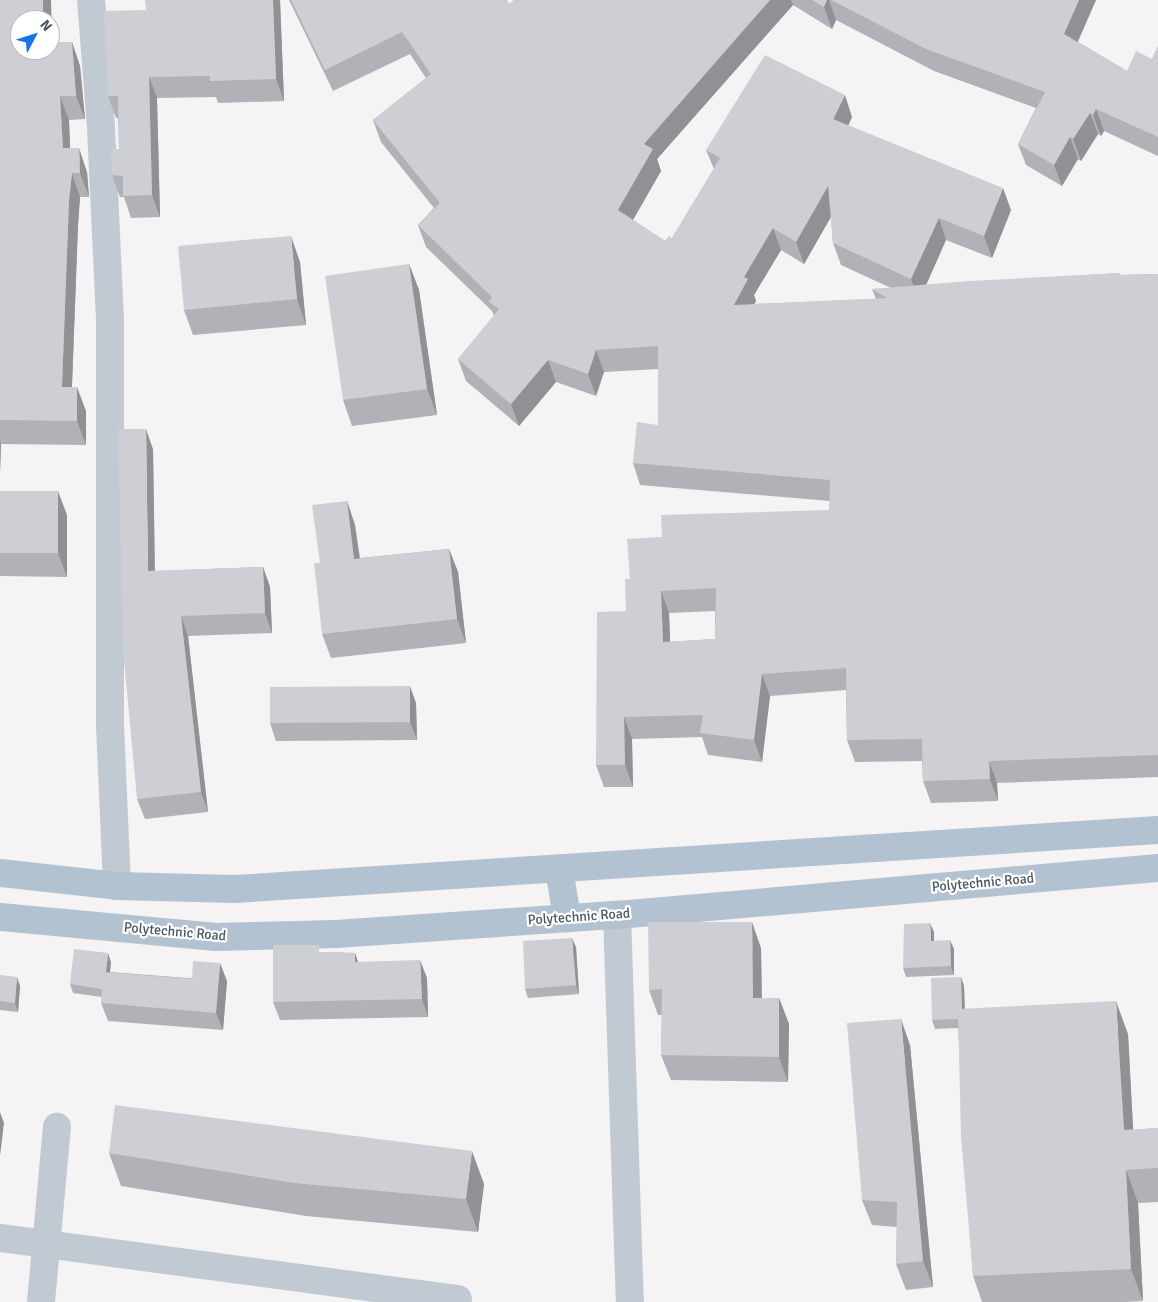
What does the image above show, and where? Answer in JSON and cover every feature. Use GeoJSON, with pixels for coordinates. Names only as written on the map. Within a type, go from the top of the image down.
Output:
{"type":"FeatureCollection","features":[{"type":"Feature","properties":{"kind":"main road"},"geometry":{"type":"LineString","coordinates":[[0,873],[117,886],[235,890],[1158,830]]}},
{"type":"Feature","properties":{"kind":"main road","name":"Polytechnic Road"},"geometry":{"type":"LineString","coordinates":[[0,917],[216,937],[336,934],[568,918],[1158,868]]}},
{"type":"Feature","properties":{"kind":"main road"},"geometry":{"type":"LineString","coordinates":[[560,869],[568,918]]}},
{"type":"Feature","properties":{"kind":"street"},"geometry":{"type":"LineString","coordinates":[[91,0],[101,128],[110,322],[110,725],[117,886]]}},
{"type":"Feature","properties":{"kind":"street"},"geometry":{"type":"LineString","coordinates":[[617,914],[630,1302]]}},
{"type":"Feature","properties":{"kind":"street"},"geometry":{"type":"LineString","coordinates":[[40,1302],[57,1127]]}},
{"type":"Feature","properties":{"kind":"street"},"geometry":{"type":"LineString","coordinates":[[0,1238],[46,1246],[458,1299]]}},
{"type":"Feature","properties":{"kind":"building"},"geometry":{"type":"Polygon","coordinates":[[[0,0],[43,0],[43,10],[10,10],[10,60],[60,60],[60,43],[72,42],[76,96],[60,96],[63,148],[79,148],[80,173],[72,173],[69,201],[62,387],[77,387],[77,421],[0,420],[0,0]]]}},
{"type":"Feature","properties":{"kind":"building"},"geometry":{"type":"Polygon","coordinates":[[[145,0],[273,0],[276,79],[210,81],[210,76],[149,77],[152,195],[123,196],[123,176],[112,175],[111,149],[119,149],[118,96],[108,96],[104,11],[146,10],[145,0]]]}},
{"type":"Feature","properties":{"kind":"building"},"geometry":{"type":"Polygon","coordinates":[[[291,0],[506,0],[510,4],[514,0],[770,0],[644,144],[653,149],[618,210],[665,241],[669,236],[672,238],[720,158],[706,150],[765,55],[845,95],[833,119],[1003,188],[984,236],[939,218],[911,279],[833,243],[828,186],[796,242],[773,228],[744,277],[748,279],[734,305],[887,298],[872,289],[970,281],[1119,273],[1119,275],[1158,274],[1158,755],[989,761],[990,779],[923,781],[922,739],[847,740],[846,668],[762,674],[754,740],[700,733],[703,715],[624,717],[625,765],[596,765],[597,612],[626,611],[625,579],[630,579],[627,539],[662,537],[661,515],[829,510],[830,480],[633,463],[637,422],[658,425],[658,346],[596,350],[588,374],[548,360],[511,404],[458,359],[499,309],[489,302],[492,297],[418,225],[440,203],[373,120],[431,74],[402,32],[325,70],[291,0]],[[716,588],[661,591],[663,642],[715,639],[716,588]]]}},
{"type":"Feature","properties":{"kind":"building"},"geometry":{"type":"Polygon","coordinates":[[[812,0],[827,0],[824,7],[812,0]]]}},
{"type":"Feature","properties":{"kind":"building"},"geometry":{"type":"Polygon","coordinates":[[[831,0],[1079,0],[1064,34],[1127,71],[1136,51],[1152,59],[1158,46],[1158,137],[1096,109],[1093,115],[1090,113],[1073,139],[1070,137],[1054,165],[1018,144],[1045,92],[926,49],[831,0]]]}},
{"type":"Feature","properties":{"kind":"building"},"geometry":{"type":"Polygon","coordinates":[[[291,236],[297,299],[184,310],[178,246],[291,236]]]}},
{"type":"Feature","properties":{"kind":"building"},"geometry":{"type":"Polygon","coordinates":[[[409,264],[427,389],[343,400],[325,276],[409,264]]]}},
{"type":"Feature","properties":{"kind":"building"},"geometry":{"type":"Polygon","coordinates":[[[118,429],[146,429],[148,571],[263,567],[265,613],[181,616],[201,792],[137,799],[123,650],[118,429]]]}},
{"type":"Feature","properties":{"kind":"building"},"geometry":{"type":"Polygon","coordinates":[[[0,491],[58,491],[58,553],[0,553],[0,491]]]}},
{"type":"Feature","properties":{"kind":"building"},"geometry":{"type":"Polygon","coordinates":[[[347,501],[354,559],[449,549],[457,619],[322,634],[314,563],[320,563],[312,505],[347,501]]]}},
{"type":"Feature","properties":{"kind":"building"},"geometry":{"type":"Polygon","coordinates":[[[410,686],[410,722],[270,723],[270,687],[410,686]]]}},
{"type":"Feature","properties":{"kind":"building"},"geometry":{"type":"Polygon","coordinates":[[[648,922],[752,922],[753,998],[779,998],[779,1057],[661,1055],[662,989],[649,990],[648,922]]]}},
{"type":"Feature","properties":{"kind":"building"},"geometry":{"type":"Polygon","coordinates":[[[930,923],[931,941],[950,940],[951,966],[903,968],[904,924],[930,923]]]}},
{"type":"Feature","properties":{"kind":"building"},"geometry":{"type":"Polygon","coordinates":[[[572,938],[576,985],[525,989],[523,941],[572,938]]]}},
{"type":"Feature","properties":{"kind":"building"},"geometry":{"type":"Polygon","coordinates":[[[273,945],[319,945],[319,952],[355,953],[355,962],[420,960],[422,999],[273,1002],[273,945]]]}},
{"type":"Feature","properties":{"kind":"building"},"geometry":{"type":"Polygon","coordinates":[[[74,949],[108,953],[106,972],[103,972],[102,989],[70,984],[74,949]]]}},
{"type":"Feature","properties":{"kind":"building"},"geometry":{"type":"Polygon","coordinates":[[[193,961],[220,963],[216,1013],[101,1003],[103,972],[192,979],[193,961]]]}},
{"type":"Feature","properties":{"kind":"building"},"geometry":{"type":"Polygon","coordinates":[[[0,975],[17,977],[15,1003],[0,1001],[0,975]]]}},
{"type":"Feature","properties":{"kind":"building"},"geometry":{"type":"Polygon","coordinates":[[[961,977],[962,1009],[958,1009],[958,1019],[932,1020],[931,978],[961,977]]]}},
{"type":"Feature","properties":{"kind":"building"},"geometry":{"type":"Polygon","coordinates":[[[1116,1001],[1124,1130],[1158,1128],[1158,1168],[1126,1170],[1131,1269],[973,1276],[961,1136],[958,1009],[1116,1001]]]}},
{"type":"Feature","properties":{"kind":"building"},"geometry":{"type":"Polygon","coordinates":[[[901,1019],[923,1261],[896,1264],[897,1202],[862,1200],[847,1023],[901,1019]]]}},
{"type":"Feature","properties":{"kind":"building"},"geometry":{"type":"Polygon","coordinates":[[[115,1105],[472,1151],[466,1199],[294,1183],[109,1153],[115,1105]]]}}]}
